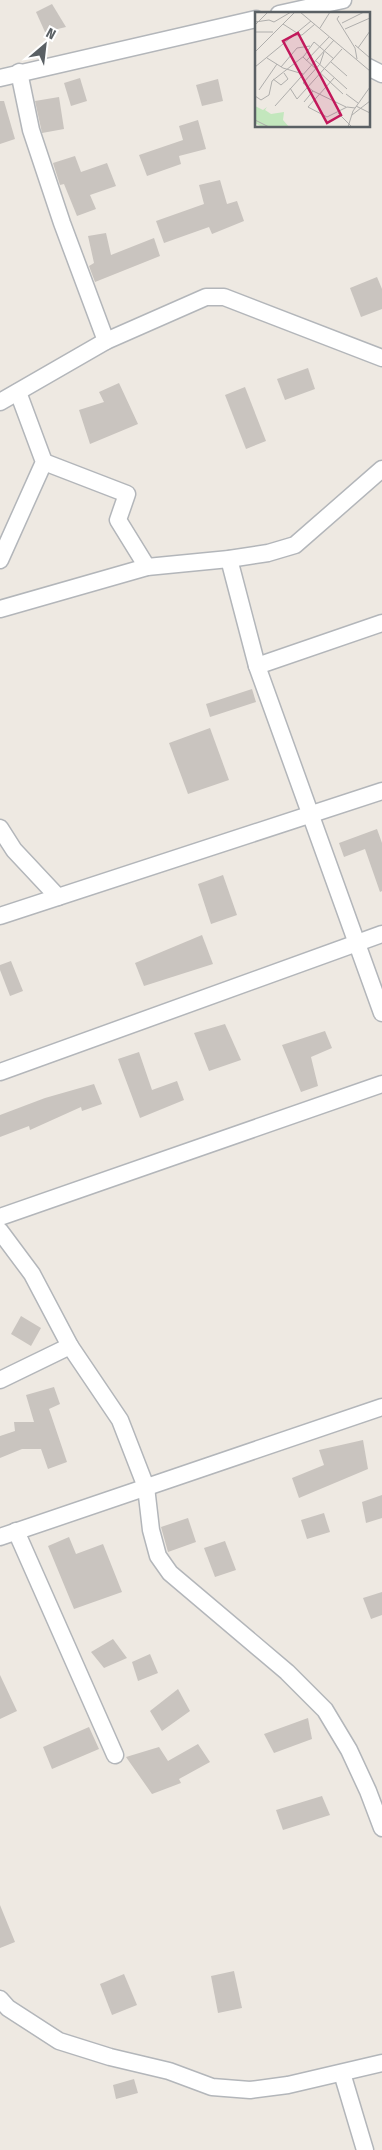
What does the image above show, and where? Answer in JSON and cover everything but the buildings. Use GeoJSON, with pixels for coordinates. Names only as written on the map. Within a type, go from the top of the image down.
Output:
{"type":"FeatureCollection","features":[{"type":"Feature","properties":{"kind":"street"},"geometry":{"type":"LineString","coordinates":[[306,11],[344,0]]}},
{"type":"Feature","properties":{"kind":"street"},"geometry":{"type":"LineString","coordinates":[[0,78],[19,72],[255,19]]}},
{"type":"Feature","properties":{"kind":"street"},"geometry":{"type":"LineString","coordinates":[[370,68],[382,74]]}},
{"type":"Feature","properties":{"kind":"street"},"geometry":{"type":"LineString","coordinates":[[19,72],[31,130],[62,223],[106,341]]}},
{"type":"Feature","properties":{"kind":"street"},"geometry":{"type":"LineString","coordinates":[[147,567],[118,520],[127,494],[44,462],[6,395],[106,341],[206,297],[224,297],[382,358]]}},
{"type":"Feature","properties":{"kind":"street"},"geometry":{"type":"LineString","coordinates":[[0,560],[44,462]]}},
{"type":"Feature","properties":{"kind":"street"},"geometry":{"type":"LineString","coordinates":[[0,610],[147,567],[229,560],[268,553],[295,545],[382,469]]}},
{"type":"Feature","properties":{"kind":"street"},"geometry":{"type":"LineString","coordinates":[[229,560],[257,666],[382,1013]]}},
{"type":"Feature","properties":{"kind":"street"},"geometry":{"type":"LineString","coordinates":[[257,666],[382,624]]}},
{"type":"Feature","properties":{"kind":"street"},"geometry":{"type":"LineString","coordinates":[[0,916],[311,815],[382,790]]}},
{"type":"Feature","properties":{"kind":"street"},"geometry":{"type":"LineString","coordinates":[[0,828],[14,850],[58,897]]}},
{"type":"Feature","properties":{"kind":"street"},"geometry":{"type":"LineString","coordinates":[[0,1072],[382,934]]}},
{"type":"Feature","properties":{"kind":"street"},"geometry":{"type":"LineString","coordinates":[[0,1217],[382,1084]]}},
{"type":"Feature","properties":{"kind":"street"},"geometry":{"type":"LineString","coordinates":[[0,1231],[32,1274],[70,1346],[120,1420],[146,1487],[151,1530],[158,1556],[170,1573],[287,1672],[325,1710],[353,1758],[382,1828]]}},
{"type":"Feature","properties":{"kind":"street"},"geometry":{"type":"LineString","coordinates":[[0,1380],[70,1346]]}},
{"type":"Feature","properties":{"kind":"street"},"geometry":{"type":"LineString","coordinates":[[0,1537],[382,1407]]}},
{"type":"Feature","properties":{"kind":"street"},"geometry":{"type":"LineString","coordinates":[[16,1531],[115,1755]]}},
{"type":"Feature","properties":{"kind":"street"},"geometry":{"type":"LineString","coordinates":[[0,2000],[8,2008],[60,2041],[110,2057],[169,2071],[212,2087],[250,2090],[288,2085],[382,2063]]}},
{"type":"Feature","properties":{"kind":"street"},"geometry":{"type":"LineString","coordinates":[[342,2073],[365,2150]]}}]}
